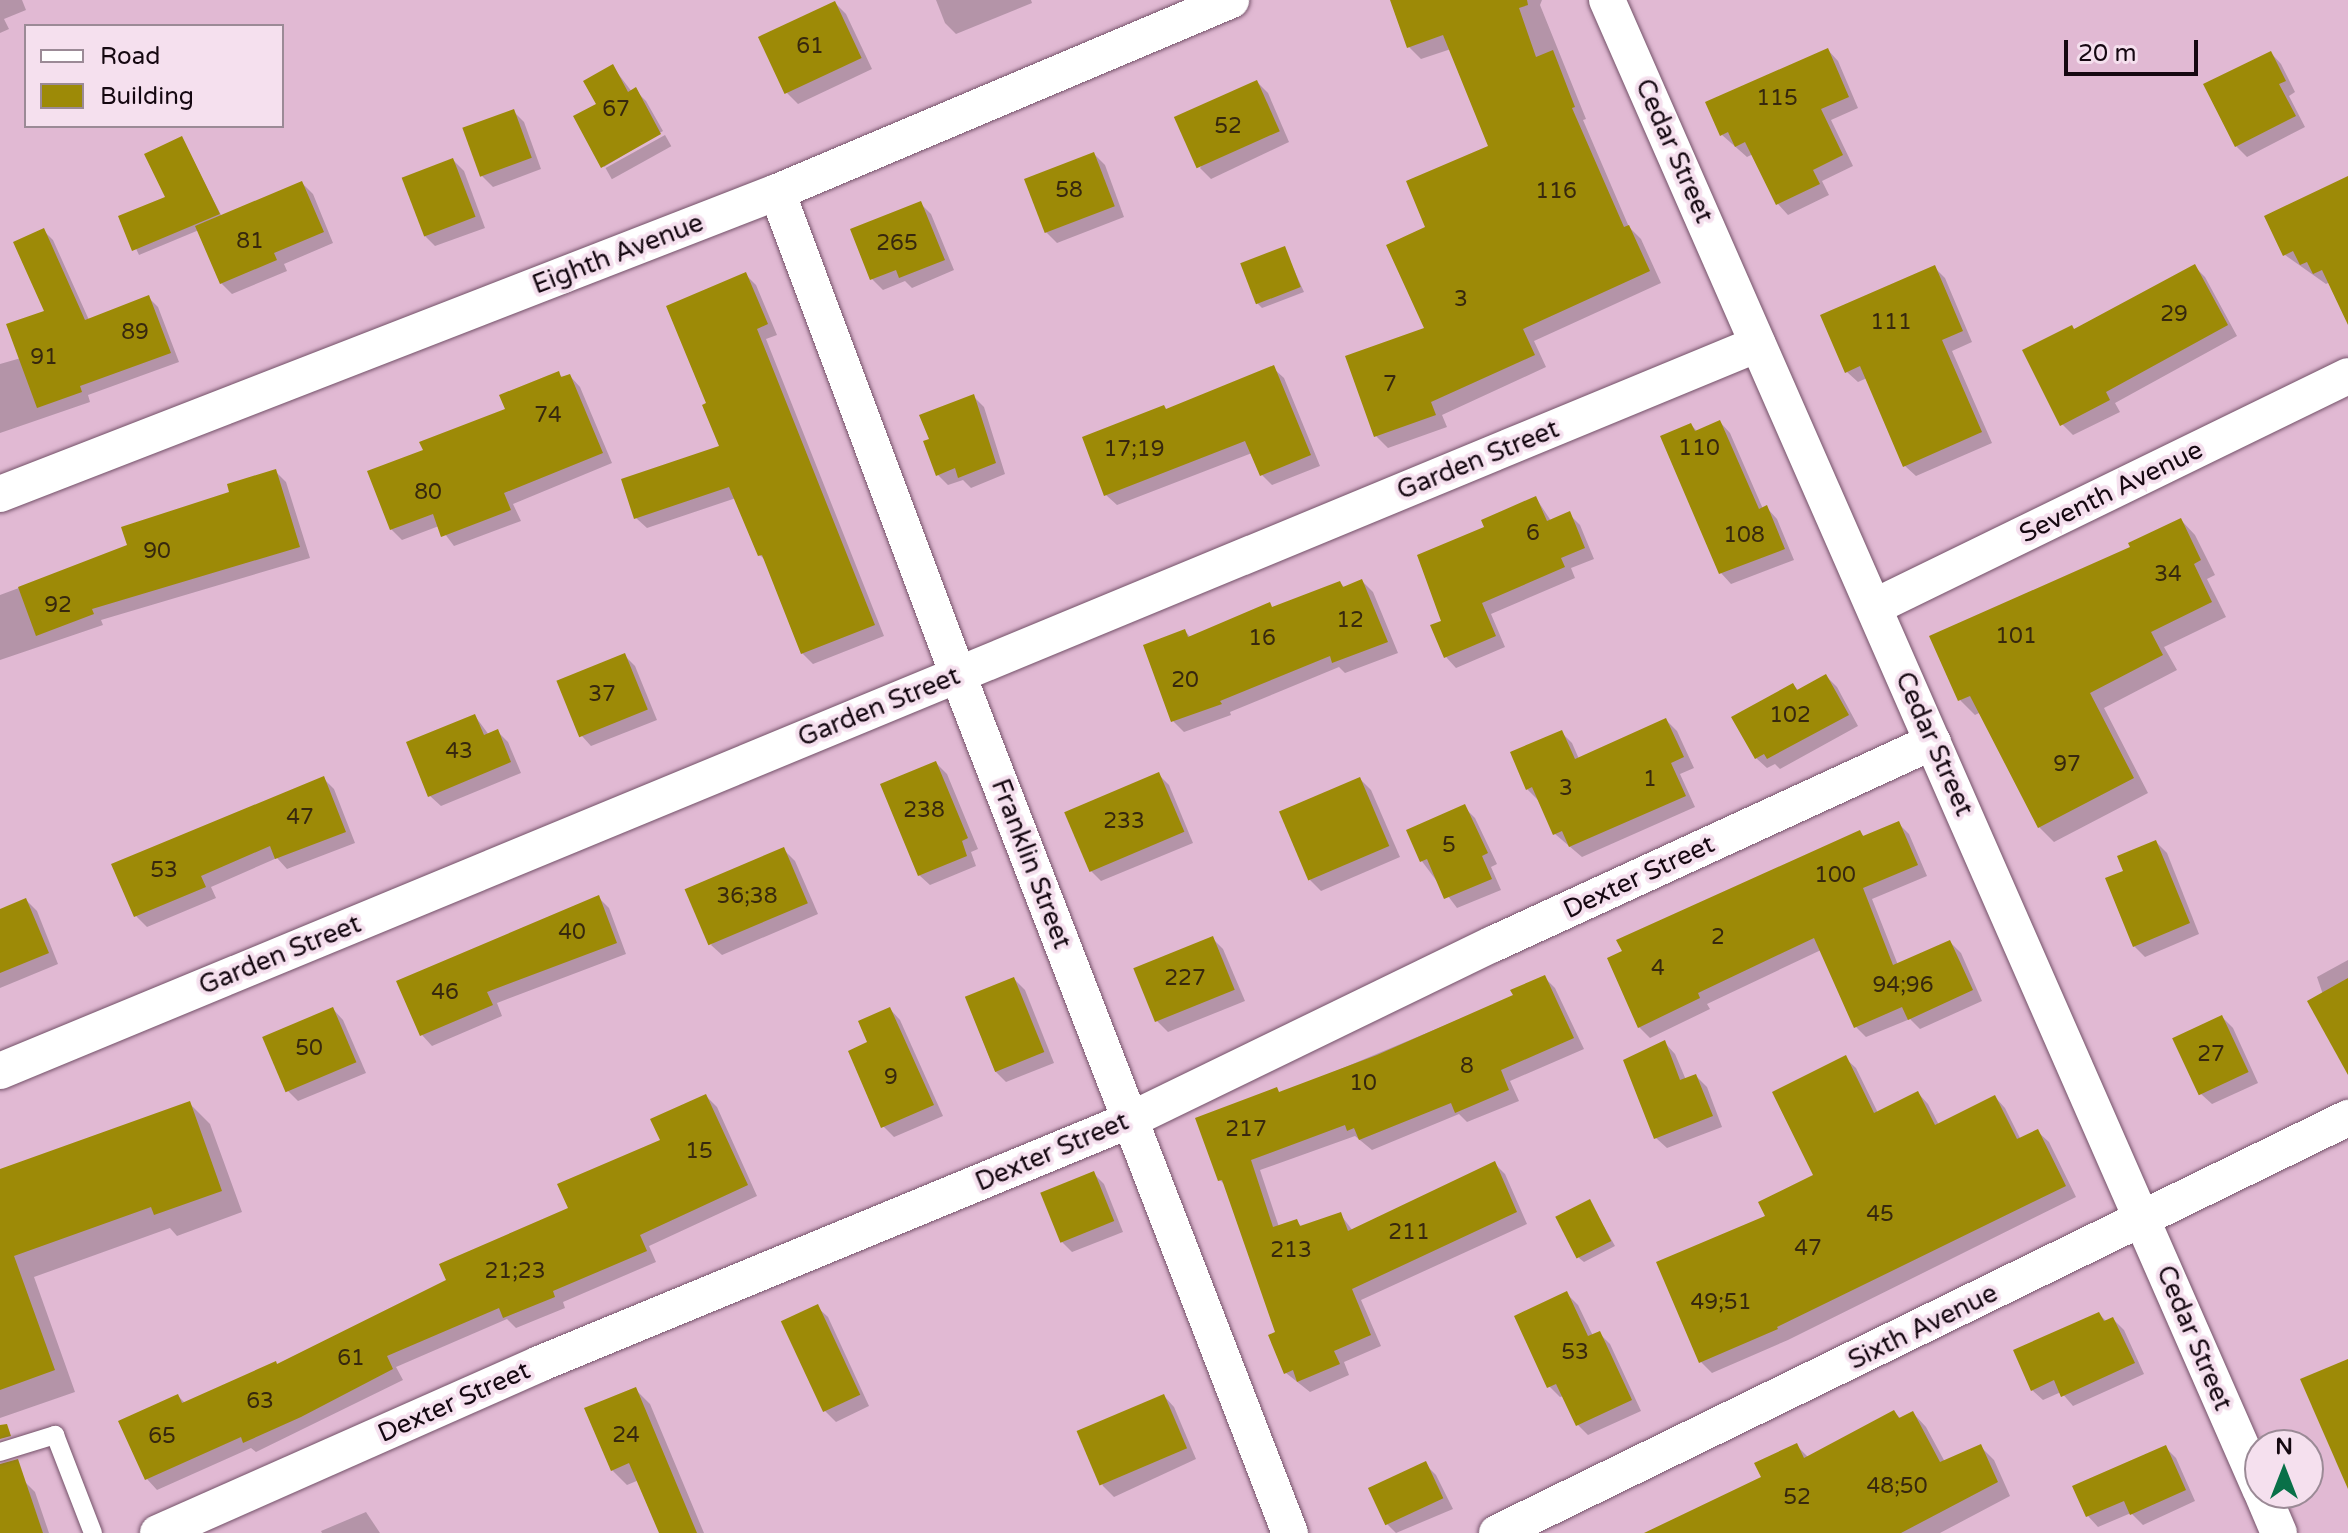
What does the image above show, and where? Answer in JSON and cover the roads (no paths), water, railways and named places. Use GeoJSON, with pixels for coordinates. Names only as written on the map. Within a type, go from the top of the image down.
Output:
{"type":"FeatureCollection","features":[{"type":"Feature","properties":{"kind":"street","name":"Eighth Avenue"},"geometry":{"type":"LineString","coordinates":[[0,494],[777,192],[1231,0]]}},
{"type":"Feature","properties":{"kind":"street","name":"Cedar Street"},"geometry":{"type":"LineString","coordinates":[[1607,0],[2244,1452]]}},
{"type":"Feature","properties":{"kind":"street","name":"Franklin Street"},"geometry":{"type":"LineString","coordinates":[[777,192],[958,675],[1290,1533]]}},
{"type":"Feature","properties":{"kind":"street","name":"Garden Street"},"geometry":{"type":"LineString","coordinates":[[0,1071],[1758,344]]}},
{"type":"Feature","properties":{"kind":"street","name":"Seventh Avenue"},"geometry":{"type":"LineString","coordinates":[[1874,607],[2348,376]]}},
{"type":"Feature","properties":{"kind":"street","name":"Dexter Street"},"geometry":{"type":"LineString","coordinates":[[158,1533],[539,1364],[1130,1120],[1493,944],[1933,742]]}},
{"type":"Feature","properties":{"kind":"street","name":"Sixth Avenue"},"geometry":{"type":"LineString","coordinates":[[1497,1533],[2348,1118]]}},
{"type":"Feature","properties":{"kind":"street","name":"Cedar Street"},"geometry":{"type":"LineString","coordinates":[[2269,1509],[2279,1533]]}},
{"type":"Feature","properties":{"kind":"lane"},"geometry":{"type":"LineString","coordinates":[[0,1452],[55,1435],[93,1533]]}}]}
